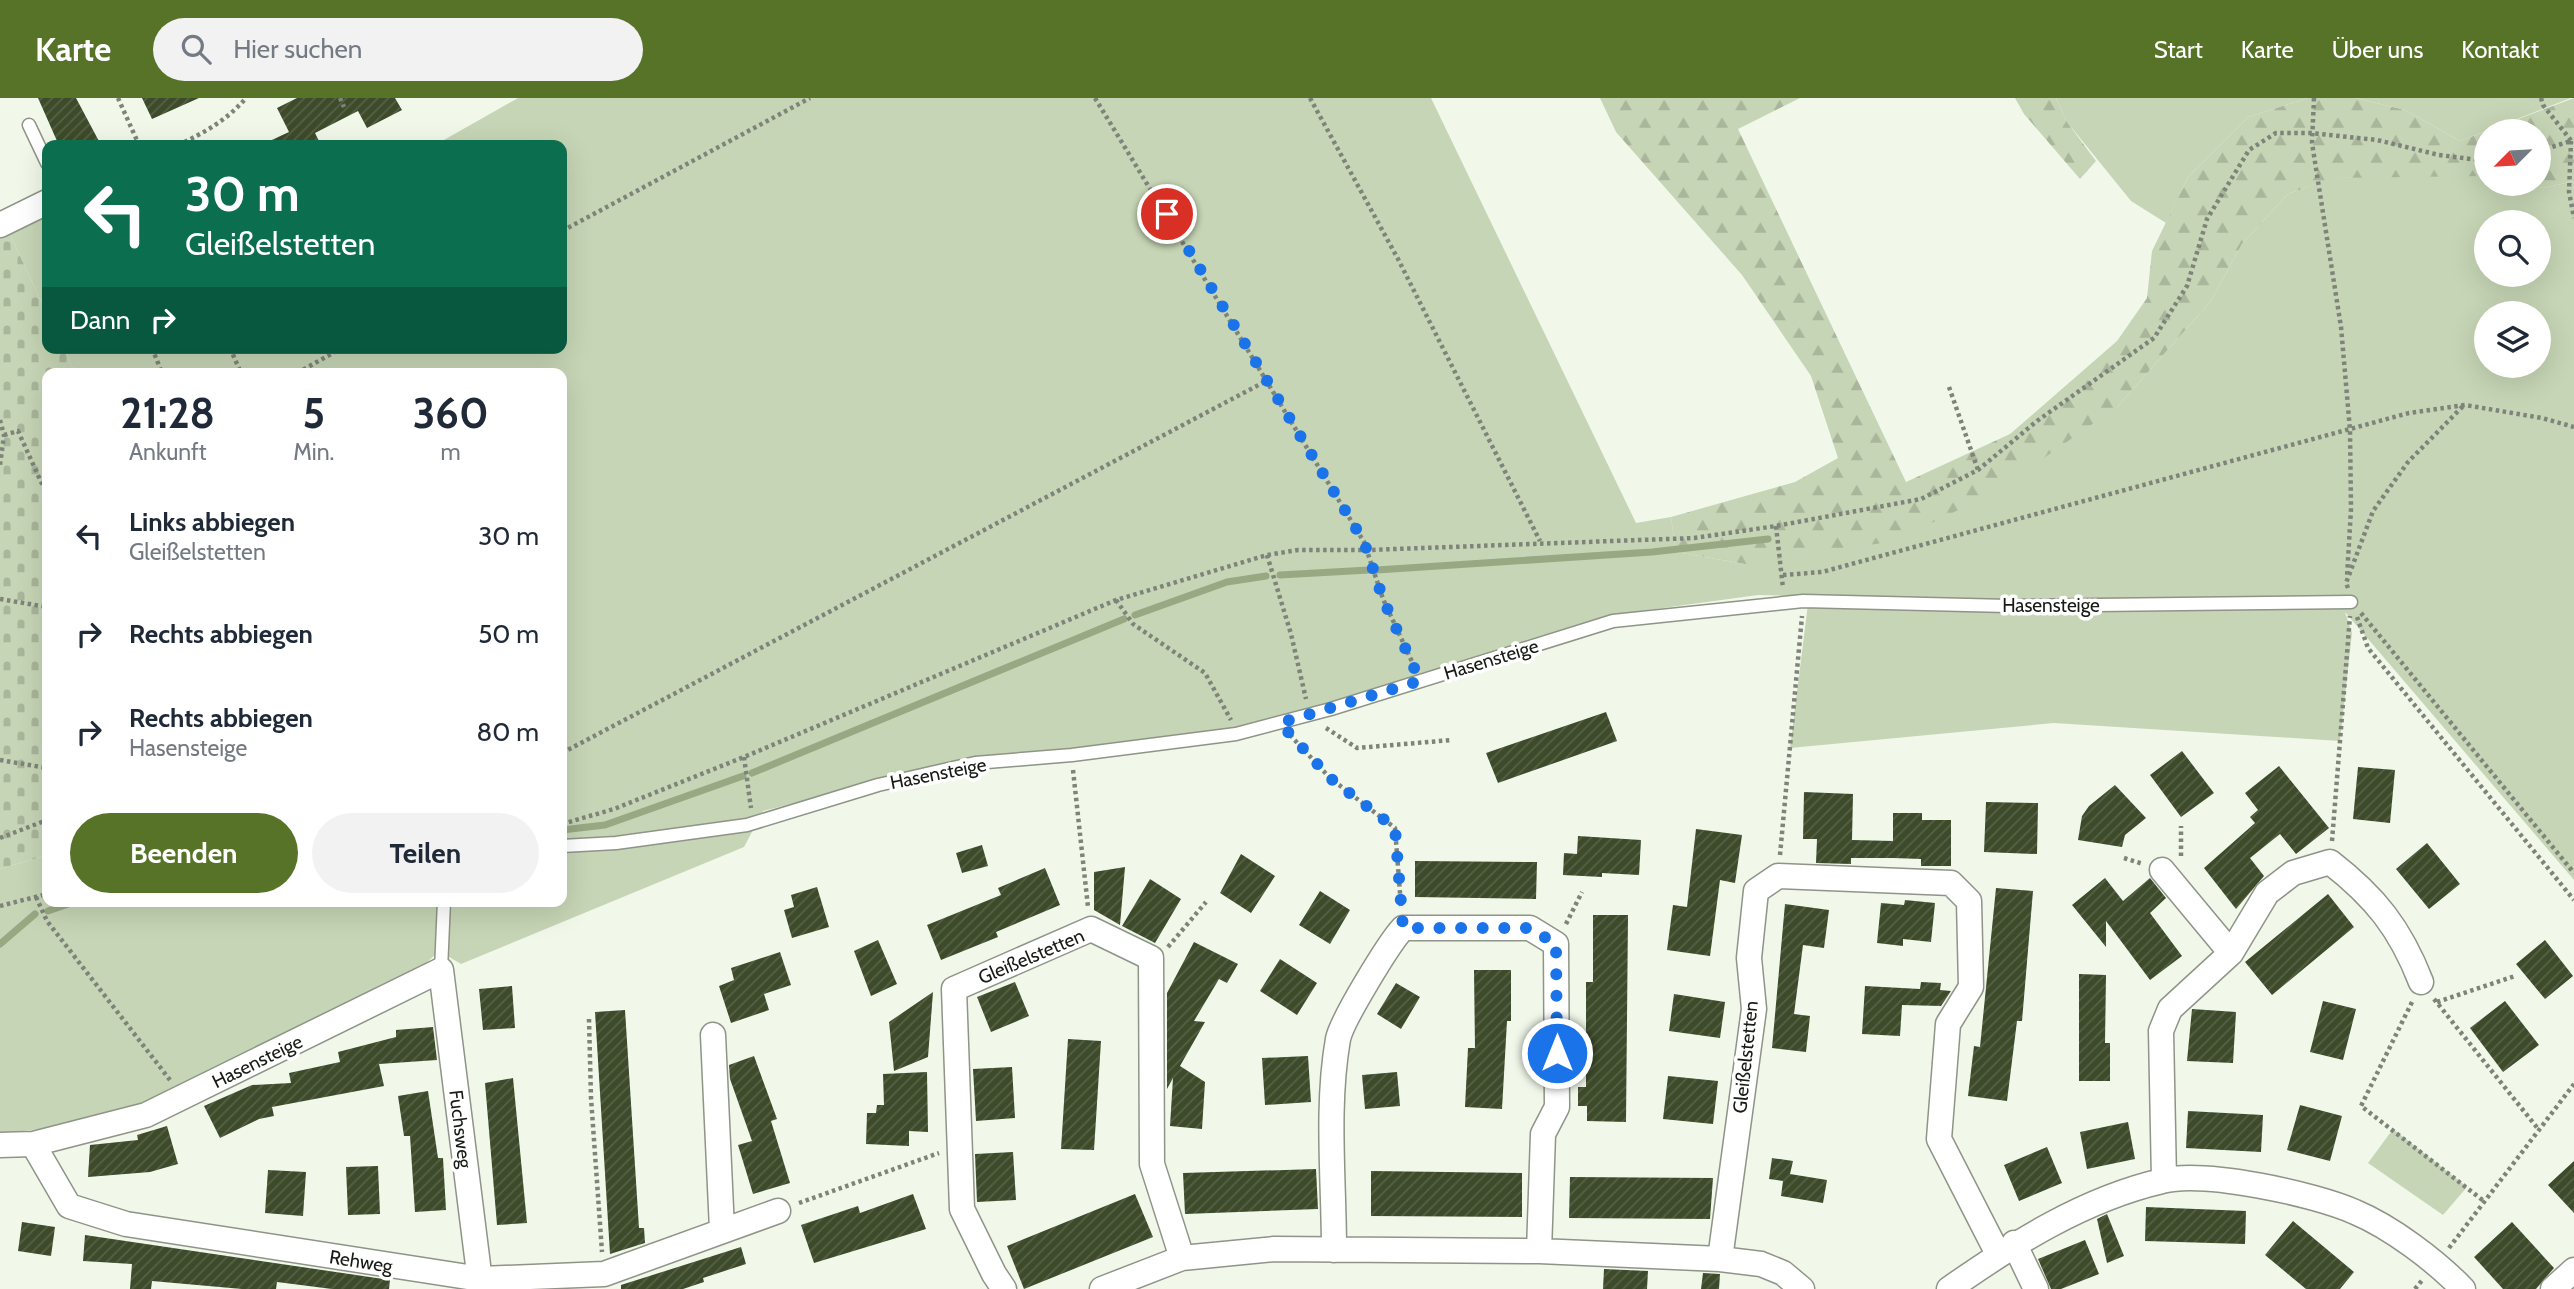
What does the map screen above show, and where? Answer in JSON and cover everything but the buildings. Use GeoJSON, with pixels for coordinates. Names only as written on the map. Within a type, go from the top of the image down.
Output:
{"type":"FeatureCollection","features":[{"type":"Feature","properties":{"kind":"street"},"geometry":{"type":"LineString","coordinates":[[0,225],[42,204]]}},
{"type":"Feature","properties":{"kind":"street"},"geometry":{"type":"LineString","coordinates":[[2164,1180],[2161,1031],[2170,1009],[2231,953],[2267,893],[2292,873],[2330,862],[2365,889],[2394,924],[2409,950],[2421,982]]}},
{"type":"Feature","properties":{"kind":"street"},"geometry":{"type":"LineString","coordinates":[[2162,870],[2231,953]]}},
{"type":"Feature","properties":{"kind":"street"},"geometry":{"type":"LineString","coordinates":[[1778,876],[1951,883],[1969,901],[1970,987],[1948,1024],[1939,1139],[2006,1249],[2036,1289]]}},
{"type":"Feature","properties":{"kind":"street","name":"Gleißelstetten"},"geometry":{"type":"LineString","coordinates":[[1720,1259],[1754,1009],[1749,958],[1756,891],[1778,876]]}},
{"type":"Feature","properties":{"kind":"street"},"geometry":{"type":"LineString","coordinates":[[1334,1250],[1334,1100],[1339,1037],[1390,942],[1403,928],[1530,928],[1556,944],[1557,1107],[1543,1134],[1539,1251]]}},
{"type":"Feature","properties":{"kind":"street","name":"Gleißelstetten"},"geometry":{"type":"LineString","coordinates":[[1004,1289],[962,1209],[954,989],[1091,929],[1151,958],[1152,966]]}},
{"type":"Feature","properties":{"kind":"street"},"geometry":{"type":"LineString","coordinates":[[1152,966],[1152,1164],[1182,1258]]}},
{"type":"Feature","properties":{"kind":"street","name":"Hasensteige"},"geometry":{"type":"LineString","coordinates":[[0,1145],[33,1144],[146,1115],[440,970]]}},
{"type":"Feature","properties":{"kind":"street","name":"Fuchsweg"},"geometry":{"type":"LineString","coordinates":[[440,970],[481,1284]]}},
{"type":"Feature","properties":{"kind":"street"},"geometry":{"type":"LineString","coordinates":[[713,1035],[722,1230]]}},
{"type":"Feature","properties":{"kind":"street","name":"Rehweg"},"geometry":{"type":"LineString","coordinates":[[33,1144],[69,1206],[126,1224],[481,1284],[604,1274],[778,1210]]}},
{"type":"Feature","properties":{"kind":"street"},"geometry":{"type":"LineString","coordinates":[[1949,1289],[2006,1249],[2112,1197],[2164,1180],[2214,1180],[2286,1192],[2356,1212],[2437,1263],[2463,1289]]}},
{"type":"Feature","properties":{"kind":"street"},"geometry":{"type":"LineString","coordinates":[[1102,1289],[1182,1258],[1274,1249],[1539,1251],[1720,1259],[1761,1264],[1783,1273],[1802,1289]]}},
{"type":"Feature","properties":{"kind":"street"},"geometry":{"type":"LineString","coordinates":[[2553,1289],[2574,1270]]}},
{"type":"Feature","properties":{"kind":"lane"},"geometry":{"type":"LineString","coordinates":[[29,125],[42,152]]}},
{"type":"Feature","properties":{"kind":"lane","name":"Hasensteige"},"geometry":{"type":"LineString","coordinates":[[567,846],[616,844],[753,823],[878,785],[975,763],[1072,755],[1236,734],[1310,715],[1613,621],[1803,601],[2008,606],[2351,602]]}},
{"type":"Feature","properties":{"kind":"lane"},"geometry":{"type":"LineString","coordinates":[[440,970],[444,907]]}},
{"type":"Feature","properties":{"kind":"path"},"geometry":{"type":"LineString","coordinates":[[118,98],[137,140]]}},
{"type":"Feature","properties":{"kind":"path"},"geometry":{"type":"LineString","coordinates":[[190,140],[233,113],[246,98]]}},
{"type":"Feature","properties":{"kind":"path"},"geometry":{"type":"LineString","coordinates":[[340,98],[344,107]]}},
{"type":"Feature","properties":{"kind":"path"},"geometry":{"type":"LineString","coordinates":[[567,228],[810,98]]}},
{"type":"Feature","properties":{"kind":"path"},"geometry":{"type":"LineString","coordinates":[[1095,98],[1269,380],[1369,550],[1383,599],[1420,681]]}},
{"type":"Feature","properties":{"kind":"path"},"geometry":{"type":"LineString","coordinates":[[1310,98],[1398,259],[1541,542]]}},
{"type":"Feature","properties":{"kind":"path"},"geometry":{"type":"LineString","coordinates":[[2314,98],[2311,134],[2341,327],[2350,430],[2351,509],[2346,583],[2351,602],[2368,648],[2574,900]]}},
{"type":"Feature","properties":{"kind":"path"},"geometry":{"type":"LineString","coordinates":[[2534,98],[2573,142],[2569,192],[2574,218]]}},
{"type":"Feature","properties":{"kind":"path"},"geometry":{"type":"LineString","coordinates":[[2541,98],[2543,105]]}},
{"type":"Feature","properties":{"kind":"path"},"geometry":{"type":"LineString","coordinates":[[567,823],[614,809],[744,757],[1116,600],[1267,555],[1298,550],[1369,550],[1694,538],[1922,499],[1978,470],[2037,421],[2154,338],[2187,286],[2207,219],[2249,150],[2276,134],[2311,134],[2377,140],[2439,155],[2474,159]]}},
{"type":"Feature","properties":{"kind":"path"},"geometry":{"type":"LineString","coordinates":[[2552,148],[2573,142]]}},
{"type":"Feature","properties":{"kind":"path"},"geometry":{"type":"LineString","coordinates":[[306,368],[331,354]]}},
{"type":"Feature","properties":{"kind":"path"},"geometry":{"type":"LineString","coordinates":[[567,750],[1269,380]]}},
{"type":"Feature","properties":{"kind":"path"},"geometry":{"type":"LineString","coordinates":[[1949,387],[1978,470]]}},
{"type":"Feature","properties":{"kind":"path"},"geometry":{"type":"LineString","coordinates":[[2346,583],[2373,512],[2408,463],[2465,405]]}},
{"type":"Feature","properties":{"kind":"path"},"geometry":{"type":"LineString","coordinates":[[1783,575],[1822,572],[2350,430],[2382,418],[2465,405],[2542,418],[2574,427]]}},
{"type":"Feature","properties":{"kind":"path"},"geometry":{"type":"LineString","coordinates":[[0,420],[4,435],[0,465]]}},
{"type":"Feature","properties":{"kind":"path"},"geometry":{"type":"LineString","coordinates":[[4,435],[18,431],[42,484]]}},
{"type":"Feature","properties":{"kind":"path"},"geometry":{"type":"LineString","coordinates":[[1776,526],[1783,575],[1782,603]]}},
{"type":"Feature","properties":{"kind":"path"},"geometry":{"type":"LineString","coordinates":[[1267,555],[1291,634],[1310,715],[1357,748],[1452,740]]}},
{"type":"Feature","properties":{"kind":"path"},"geometry":{"type":"LineString","coordinates":[[0,599],[42,606]]}},
{"type":"Feature","properties":{"kind":"path"},"geometry":{"type":"LineString","coordinates":[[1116,600],[1133,624],[1205,673],[1236,734]]}},
{"type":"Feature","properties":{"kind":"path"},"geometry":{"type":"LineString","coordinates":[[1778,876],[1803,601]]}},
{"type":"Feature","properties":{"kind":"path"},"geometry":{"type":"LineString","coordinates":[[2330,862],[2351,602]]}},
{"type":"Feature","properties":{"kind":"path"},"geometry":{"type":"LineString","coordinates":[[2351,602],[2574,873]]}},
{"type":"Feature","properties":{"kind":"path"},"geometry":{"type":"LineString","coordinates":[[1280,723],[1330,778],[1395,828],[1403,928]]}},
{"type":"Feature","properties":{"kind":"path"},"geometry":{"type":"LineString","coordinates":[[1072,755],[1091,929]]}},
{"type":"Feature","properties":{"kind":"path"},"geometry":{"type":"LineString","coordinates":[[744,757],[753,823]]}},
{"type":"Feature","properties":{"kind":"path"},"geometry":{"type":"LineString","coordinates":[[0,761],[42,767]]}},
{"type":"Feature","properties":{"kind":"path"},"geometry":{"type":"LineString","coordinates":[[0,838],[42,822]]}},
{"type":"Feature","properties":{"kind":"path"},"geometry":{"type":"LineString","coordinates":[[1556,944],[1582,892]]}},
{"type":"Feature","properties":{"kind":"path"},"geometry":{"type":"LineString","coordinates":[[0,906],[42,895]]}},
{"type":"Feature","properties":{"kind":"path"},"geometry":{"type":"LineString","coordinates":[[36,897],[47,921],[183,1097]]}},
{"type":"Feature","properties":{"kind":"path"},"geometry":{"type":"LineString","coordinates":[[1152,966],[1206,902]]}},
{"type":"Feature","properties":{"kind":"path"},"geometry":{"type":"LineString","coordinates":[[2437,1002],[2515,976]]}},
{"type":"Feature","properties":{"kind":"path"},"geometry":{"type":"LineString","coordinates":[[2485,1202],[2361,1106],[2421,982],[2539,1130]]}},
{"type":"Feature","properties":{"kind":"path"},"geometry":{"type":"LineString","coordinates":[[589,1019],[591,1098],[604,1274]]}},
{"type":"Feature","properties":{"kind":"path"},"geometry":{"type":"LineString","coordinates":[[2437,1263],[2574,1084]]}},
{"type":"Feature","properties":{"kind":"path"},"geometry":{"type":"LineString","coordinates":[[778,1210],[960,1146]]}},
{"type":"Feature","properties":{"kind":"green space"},"geometry":{"type":"Polygon","coordinates":[[[518,98],[1431,98],[1636,523],[1671,517],[1676,552],[1745,564],[2118,406],[2211,301],[2242,244],[2288,194],[2333,178],[2474,173],[2474,196],[2552,196],[2552,186],[2574,181],[2574,880],[2345,612],[2352,633],[2340,741],[2054,723],[1790,748],[1809,596],[1758,595],[1612,615],[1279,718],[1216,734],[1072,750],[975,757],[763,811],[744,847],[461,964],[439,951],[423,966],[164,1098],[42,1129],[0,1133],[0,869],[42,856],[42,907],[567,907],[567,368],[73,368],[66,354],[567,354],[567,140],[444,140],[518,98]]]}},
{"type":"Feature","properties":{"kind":"green space"},"geometry":{"type":"Polygon","coordinates":[[[1600,98],[1800,98],[1738,129],[1906,482],[2010,434],[2117,341],[2147,298],[2152,251],[2188,177],[2248,117],[2308,98],[2356,98],[2405,110],[2460,141],[2474,136],[2474,176],[2334,178],[2288,194],[2242,244],[2211,301],[2118,406],[1995,492],[1895,541],[1745,564],[1676,552],[1671,517],[1795,482],[1838,458],[1811,376],[1742,275],[1616,132],[1600,98]]]}},
{"type":"Feature","properties":{"kind":"green space"},"geometry":{"type":"Polygon","coordinates":[[[2015,98],[2056,98],[2067,122],[2096,161],[2080,179],[2024,114],[2015,98]]]}},
{"type":"Feature","properties":{"kind":"green space"},"geometry":{"type":"Polygon","coordinates":[[[2056,98],[2308,98],[2248,117],[2188,177],[2166,223],[2131,201],[2067,122],[2056,98]]]}},
{"type":"Feature","properties":{"kind":"green space"},"geometry":{"type":"Polygon","coordinates":[[[2356,98],[2571,98],[2517,119],[2474,119],[2474,136],[2460,141],[2405,110],[2356,98]]]}},
{"type":"Feature","properties":{"kind":"green space"},"geometry":{"type":"Polygon","coordinates":[[[2574,98],[2574,181],[2552,186],[2552,119],[2518,119],[2574,98]]]}},
{"type":"Feature","properties":{"kind":"green space"},"geometry":{"type":"Polygon","coordinates":[[[42,214],[42,303],[8,230],[42,214]]]}},
{"type":"Feature","properties":{"kind":"green space"},"geometry":{"type":"Polygon","coordinates":[[[8,230],[42,303],[42,354],[66,354],[73,368],[42,368],[42,856],[0,869],[0,235],[8,230]]]}},
{"type":"Feature","properties":{"kind":"green space"},"geometry":{"type":"Polygon","coordinates":[[[2393,1129],[2467,1187],[2443,1215],[2368,1163],[2393,1129]]]}},
{"type":"Feature","properties":{"kind":"waterway"},"geometry":{"type":"LineString","coordinates":[[1377,570],[1652,552],[1768,539]]}},
{"type":"Feature","properties":{"kind":"waterway"},"geometry":{"type":"LineString","coordinates":[[1280,575],[1369,570]]}},
{"type":"Feature","properties":{"kind":"waterway"},"geometry":{"type":"LineString","coordinates":[[1135,615],[1227,582],[1266,576]]}},
{"type":"Feature","properties":{"kind":"waterway"},"geometry":{"type":"LineString","coordinates":[[752,773],[1124,619]]}},
{"type":"Feature","properties":{"kind":"waterway"},"geometry":{"type":"LineString","coordinates":[[567,829],[605,825],[743,776]]}},
{"type":"Feature","properties":{"kind":"waterway"},"geometry":{"type":"LineString","coordinates":[[48,911],[60,907]]}},
{"type":"Feature","properties":{"kind":"waterway"},"geometry":{"type":"LineString","coordinates":[[0,944],[35,914]]}},
{"type":"Feature","properties":{"kind":"route"},"geometry":{"type":"LineString","coordinates":[[1167,214],[1369,550],[1383,599],[1420,681],[1280,723],[1330,778],[1395,828],[1403,928],[1530,928],[1556,944],[1557,1053]]}}]}
